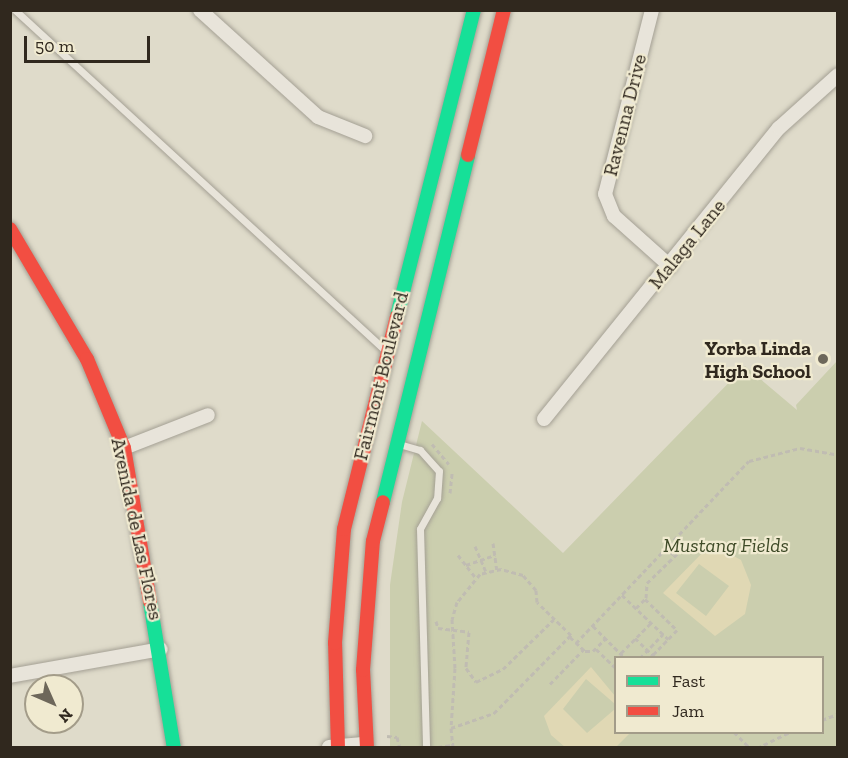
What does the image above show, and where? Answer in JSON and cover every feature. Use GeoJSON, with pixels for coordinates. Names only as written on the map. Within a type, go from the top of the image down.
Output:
{"type":"FeatureCollection","features":[{"type":"Feature","properties":{"kind":"main road","name":"Fairmont Boulevard"},"geometry":{"type":"LineString","coordinates":[[334,747],[335,643],[344,529],[386,351],[474,10]]}},
{"type":"Feature","properties":{"kind":"main road","name":"Fairmont Boulevard"},"geometry":{"type":"LineString","coordinates":[[366,746],[367,590],[393,442],[504,10]]}},
{"type":"Feature","properties":{"kind":"main road","name":"Avenida de Las Flores"},"geometry":{"type":"LineString","coordinates":[[10,229],[87,359],[124,448],[161,648],[174,747]]}},
{"type":"Feature","properties":{"kind":"street"},"geometry":{"type":"LineString","coordinates":[[200,10],[318,117],[365,136]]}},
{"type":"Feature","properties":{"kind":"street","name":"Ravenna Drive"},"geometry":{"type":"LineString","coordinates":[[652,10],[605,194],[614,216],[670,266]]}},
{"type":"Feature","properties":{"kind":"street","name":"Malaga Lane"},"geometry":{"type":"LineString","coordinates":[[544,419],[670,266],[779,128],[837,75]]}},
{"type":"Feature","properties":{"kind":"street"},"geometry":{"type":"LineString","coordinates":[[124,448],[208,415]]}},
{"type":"Feature","properties":{"kind":"street"},"geometry":{"type":"LineString","coordinates":[[10,676],[161,648]]}},
{"type":"Feature","properties":{"kind":"street"},"geometry":{"type":"LineString","coordinates":[[334,747],[366,746]]}},
{"type":"Feature","properties":{"kind":"lane"},"geometry":{"type":"LineString","coordinates":[[15,10],[386,351]]}},
{"type":"Feature","properties":{"kind":"lane"},"geometry":{"type":"LineString","coordinates":[[393,442],[420,450],[439,471],[437,498],[420,529],[426,747]]}},
{"type":"Feature","properties":{"kind":"path"},"geometry":{"type":"LineString","coordinates":[[422,440],[442,453],[451,469],[446,502]]}},
{"type":"Feature","properties":{"kind":"path"},"geometry":{"type":"LineString","coordinates":[[576,643],[641,575],[665,546],[749,461],[800,448],[837,455]]}},
{"type":"Feature","properties":{"kind":"path"},"geometry":{"type":"LineString","coordinates":[[493,543],[497,570]]}},
{"type":"Feature","properties":{"kind":"path"},"geometry":{"type":"LineString","coordinates":[[475,546],[486,572]]}},
{"type":"Feature","properties":{"kind":"path"},"geometry":{"type":"LineString","coordinates":[[665,546],[675,555]]}},
{"type":"Feature","properties":{"kind":"path"},"geometry":{"type":"LineString","coordinates":[[636,608],[645,599],[649,582],[678,552]]}},
{"type":"Feature","properties":{"kind":"path"},"geometry":{"type":"LineString","coordinates":[[458,555],[475,577]]}},
{"type":"Feature","properties":{"kind":"path"},"geometry":{"type":"LineString","coordinates":[[466,565],[480,558],[495,555]]}},
{"type":"Feature","properties":{"kind":"path"},"geometry":{"type":"LineString","coordinates":[[436,747],[452,746],[453,627],[457,602],[475,577],[497,570],[531,582],[537,602],[583,650]]}},
{"type":"Feature","properties":{"kind":"path"},"geometry":{"type":"LineString","coordinates":[[641,575],[649,582]]}},
{"type":"Feature","properties":{"kind":"path"},"geometry":{"type":"LineString","coordinates":[[622,595],[668,639]]}},
{"type":"Feature","properties":{"kind":"path"},"geometry":{"type":"LineString","coordinates":[[645,599],[677,630],[654,656]]}},
{"type":"Feature","properties":{"kind":"path"},"geometry":{"type":"LineString","coordinates":[[434,610],[438,628],[453,627],[469,632],[467,674],[483,682],[554,619]]}},
{"type":"Feature","properties":{"kind":"path"},"geometry":{"type":"LineString","coordinates":[[621,653],[651,622]]}},
{"type":"Feature","properties":{"kind":"path"},"geometry":{"type":"LineString","coordinates":[[592,626],[624,656]]}},
{"type":"Feature","properties":{"kind":"path"},"geometry":{"type":"LineString","coordinates":[[641,656],[663,634]]}},
{"type":"Feature","properties":{"kind":"path"},"geometry":{"type":"LineString","coordinates":[[451,728],[476,724],[494,713],[570,637]]}},
{"type":"Feature","properties":{"kind":"path"},"geometry":{"type":"LineString","coordinates":[[636,638],[652,656]]}},
{"type":"Feature","properties":{"kind":"path"},"geometry":{"type":"LineString","coordinates":[[550,684],[583,650],[596,649],[605,639]]}},
{"type":"Feature","properties":{"kind":"path"},"geometry":{"type":"LineString","coordinates":[[596,649],[614,667]]}},
{"type":"Feature","properties":{"kind":"path"},"geometry":{"type":"LineString","coordinates":[[736,734],[750,747]]}},
{"type":"Feature","properties":{"kind":"path"},"geometry":{"type":"LineString","coordinates":[[757,747],[785,734]]}},
{"type":"Feature","properties":{"kind":"path"},"geometry":{"type":"LineString","coordinates":[[387,736],[398,737],[400,747]]}},
{"type":"Feature","properties":{"kind":"green space","name":"Mustang Fields"},"geometry":{"type":"Polygon","coordinates":[[[837,361],[837,747],[390,748],[390,585],[402,502],[422,421],[563,553],[745,366],[797,410],[796,405],[837,361]]]}},
{"type":"Feature","properties":{"kind":"sand"},"geometry":{"type":"Polygon","coordinates":[[[711,544],[741,560],[751,585],[745,614],[715,636],[663,593],[711,544]],[[699,564],[676,593],[706,616],[729,586],[699,564]]]}},
{"type":"Feature","properties":{"kind":"sand"},"geometry":{"type":"Polygon","coordinates":[[[591,667],[614,695],[614,703],[586,679],[563,709],[587,733],[614,710],[614,734],[629,734],[616,747],[565,747],[551,735],[544,716],[591,667]]]}},
{"type":"Feature","properties":{"kind":"traffic: fast"},"geometry":{"type":"LineString","coordinates":[[397,316],[474,10]]}},
{"type":"Feature","properties":{"kind":"traffic: fast"},"geometry":{"type":"LineString","coordinates":[[383,502],[468,155]]}},
{"type":"Feature","properties":{"kind":"traffic: fast"},"geometry":{"type":"LineString","coordinates":[[150,602],[174,748]]}},
{"type":"Feature","properties":{"kind":"traffic: jam"},"geometry":{"type":"LineString","coordinates":[[468,155],[504,10]]}},
{"type":"Feature","properties":{"kind":"traffic: jam"},"geometry":{"type":"LineString","coordinates":[[10,229],[87,359],[124,448],[150,602]]}},
{"type":"Feature","properties":{"kind":"traffic: jam"},"geometry":{"type":"LineString","coordinates":[[338,748],[335,643],[344,529],[397,316]]}},
{"type":"Feature","properties":{"kind":"traffic: jam"},"geometry":{"type":"LineString","coordinates":[[367,748],[363,670],[373,541],[383,502]]}},
{"type":"Feature","properties":{"kind":"place","name":"Yorba Linda High School"},"geometry":{"type":"Point","coordinates":[823,359]}}]}
